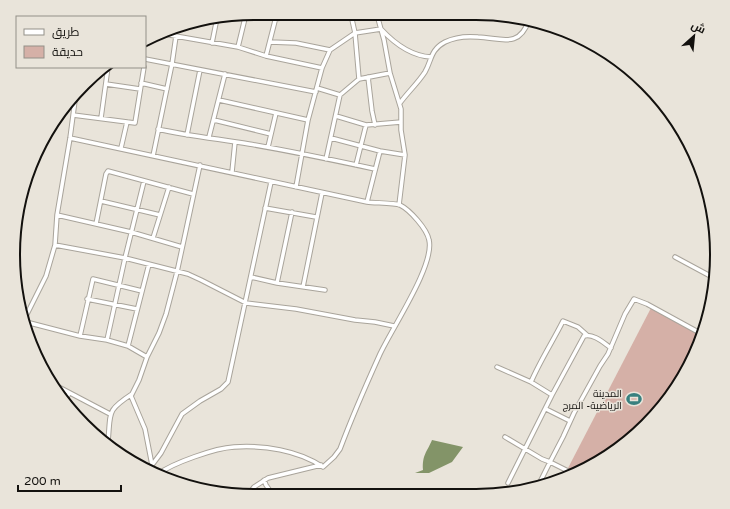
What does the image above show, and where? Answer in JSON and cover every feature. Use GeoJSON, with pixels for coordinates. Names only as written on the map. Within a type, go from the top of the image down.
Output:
{"type":"FeatureCollection","features":[{"type":"Feature","properties":{"kind":"street"},"geometry":{"type":"LineString","coordinates":[[266,56],[275,20]]}},
{"type":"Feature","properties":{"kind":"street"},"geometry":{"type":"LineString","coordinates":[[352,20],[355,33],[359,79]]}},
{"type":"Feature","properties":{"kind":"street"},"geometry":{"type":"LineString","coordinates":[[378,20],[390,73],[400,103],[406,155],[399,205]]}},
{"type":"Feature","properties":{"kind":"street"},"geometry":{"type":"LineString","coordinates":[[238,47],[244,21]]}},
{"type":"Feature","properties":{"kind":"street"},"geometry":{"type":"LineString","coordinates":[[212,43],[216,24]]}},
{"type":"Feature","properties":{"kind":"street"},"geometry":{"type":"LineString","coordinates":[[400,103],[425,71],[435,49],[439,46],[453,39],[462,37],[476,36],[505,41],[522,34],[526,26]]}},
{"type":"Feature","properties":{"kind":"street"},"geometry":{"type":"LineString","coordinates":[[296,187],[308,120],[322,68],[330,50],[355,33],[381,29]]}},
{"type":"Feature","properties":{"kind":"street"},"geometry":{"type":"LineString","coordinates":[[381,29],[398,45],[419,56],[431,57]]}},
{"type":"Feature","properties":{"kind":"street"},"geometry":{"type":"LineString","coordinates":[[171,35],[238,47],[266,56],[322,68]]}},
{"type":"Feature","properties":{"kind":"street"},"geometry":{"type":"LineString","coordinates":[[153,156],[172,64],[176,36]]}},
{"type":"Feature","properties":{"kind":"street"},"geometry":{"type":"LineString","coordinates":[[270,42],[296,43],[330,50]]}},
{"type":"Feature","properties":{"kind":"street"},"geometry":{"type":"LineString","coordinates":[[146,60],[316,92]]}},
{"type":"Feature","properties":{"kind":"street"},"geometry":{"type":"LineString","coordinates":[[73,115],[135,123],[144,68]]}},
{"type":"Feature","properties":{"kind":"street"},"geometry":{"type":"LineString","coordinates":[[187,135],[200,70]]}},
{"type":"Feature","properties":{"kind":"street"},"geometry":{"type":"LineString","coordinates":[[101,118],[107,72]]}},
{"type":"Feature","properties":{"kind":"street"},"geometry":{"type":"LineString","coordinates":[[326,159],[340,95],[359,79],[390,73]]}},
{"type":"Feature","properties":{"kind":"street"},"geometry":{"type":"LineString","coordinates":[[210,137],[225,74]]}},
{"type":"Feature","properties":{"kind":"street"},"geometry":{"type":"LineString","coordinates":[[368,78],[375,125]]}},
{"type":"Feature","properties":{"kind":"street"},"geometry":{"type":"LineString","coordinates":[[141,83],[167,89]]}},
{"type":"Feature","properties":{"kind":"street"},"geometry":{"type":"LineString","coordinates":[[106,84],[140,89]]}},
{"type":"Feature","properties":{"kind":"street"},"geometry":{"type":"LineString","coordinates":[[317,88],[340,95]]}},
{"type":"Feature","properties":{"kind":"street"},"geometry":{"type":"LineString","coordinates":[[219,100],[308,120]]}},
{"type":"Feature","properties":{"kind":"street"},"geometry":{"type":"LineString","coordinates":[[28,313],[46,276],[55,245],[57,215],[74,104]]}},
{"type":"Feature","properties":{"kind":"street"},"geometry":{"type":"LineString","coordinates":[[268,148],[276,113]]}},
{"type":"Feature","properties":{"kind":"street"},"geometry":{"type":"LineString","coordinates":[[336,116],[366,125],[401,122]]}},
{"type":"Feature","properties":{"kind":"street"},"geometry":{"type":"LineString","coordinates":[[214,120],[271,134]]}},
{"type":"Feature","properties":{"kind":"street"},"geometry":{"type":"LineString","coordinates":[[121,148],[127,122]]}},
{"type":"Feature","properties":{"kind":"street"},"geometry":{"type":"LineString","coordinates":[[356,165],[366,125]]}},
{"type":"Feature","properties":{"kind":"street"},"geometry":{"type":"LineString","coordinates":[[158,129],[302,153],[374,169]]}},
{"type":"Feature","properties":{"kind":"street"},"geometry":{"type":"LineString","coordinates":[[70,138],[366,202],[399,205],[424,228],[430,244],[421,276],[380,354],[340,449],[323,467],[321,465],[272,477],[264,480],[253,489]]}},
{"type":"Feature","properties":{"kind":"street"},"geometry":{"type":"LineString","coordinates":[[331,138],[406,155]]}},
{"type":"Feature","properties":{"kind":"street"},"geometry":{"type":"LineString","coordinates":[[232,172],[235,142]]}},
{"type":"Feature","properties":{"kind":"street"},"geometry":{"type":"LineString","coordinates":[[366,202],[380,150]]}},
{"type":"Feature","properties":{"kind":"street"},"geometry":{"type":"LineString","coordinates":[[108,438],[110,414],[118,404],[132,394],[140,380],[147,357],[163,324],[177,272],[200,165]]}},
{"type":"Feature","properties":{"kind":"street"},"geometry":{"type":"LineString","coordinates":[[96,224],[107,171],[193,194]]}},
{"type":"Feature","properties":{"kind":"street"},"geometry":{"type":"LineString","coordinates":[[108,340],[136,208],[144,181]]}},
{"type":"Feature","properties":{"kind":"street"},"geometry":{"type":"LineString","coordinates":[[152,465],[161,453],[184,412],[209,395],[221,390],[228,382],[271,182]]}},
{"type":"Feature","properties":{"kind":"street"},"geometry":{"type":"LineString","coordinates":[[153,238],[169,187]]}},
{"type":"Feature","properties":{"kind":"street"},"geometry":{"type":"LineString","coordinates":[[303,287],[322,193]]}},
{"type":"Feature","properties":{"kind":"street"},"geometry":{"type":"LineString","coordinates":[[101,201],[136,208],[160,215]]}},
{"type":"Feature","properties":{"kind":"street"},"geometry":{"type":"LineString","coordinates":[[265,208],[316,217]]}},
{"type":"Feature","properties":{"kind":"street"},"geometry":{"type":"LineString","coordinates":[[277,283],[292,212]]}},
{"type":"Feature","properties":{"kind":"street"},"geometry":{"type":"LineString","coordinates":[[57,215],[131,232],[182,247]]}},
{"type":"Feature","properties":{"kind":"street"},"geometry":{"type":"LineString","coordinates":[[55,245],[125,258],[188,274],[246,303],[296,309],[394,326]]}},
{"type":"Feature","properties":{"kind":"street"},"geometry":{"type":"LineString","coordinates":[[675,257],[709,275]]}},
{"type":"Feature","properties":{"kind":"street"},"geometry":{"type":"LineString","coordinates":[[128,346],[149,264]]}},
{"type":"Feature","properties":{"kind":"street"},"geometry":{"type":"LineString","coordinates":[[251,277],[277,283],[325,290]]}},
{"type":"Feature","properties":{"kind":"street"},"geometry":{"type":"LineString","coordinates":[[80,336],[87,299],[93,279],[142,291]]}},
{"type":"Feature","properties":{"kind":"street"},"geometry":{"type":"LineString","coordinates":[[87,299],[137,309]]}},
{"type":"Feature","properties":{"kind":"street"},"geometry":{"type":"LineString","coordinates":[[541,480],[592,379],[608,354],[625,314],[634,300],[642,302],[697,332]]}},
{"type":"Feature","properties":{"kind":"street"},"geometry":{"type":"LineString","coordinates":[[531,382],[563,321],[578,327],[587,335],[611,348]]}},
{"type":"Feature","properties":{"kind":"street"},"geometry":{"type":"LineString","coordinates":[[30,323],[80,336],[108,340],[128,346],[147,357]]}},
{"type":"Feature","properties":{"kind":"street"},"geometry":{"type":"LineString","coordinates":[[508,483],[552,395],[583,338],[587,335]]}},
{"type":"Feature","properties":{"kind":"street"},"geometry":{"type":"LineString","coordinates":[[497,366],[531,382],[552,395]]}},
{"type":"Feature","properties":{"kind":"street"},"geometry":{"type":"LineString","coordinates":[[63,389],[110,414]]}},
{"type":"Feature","properties":{"kind":"street"},"geometry":{"type":"LineString","coordinates":[[68,397],[70,393]]}},
{"type":"Feature","properties":{"kind":"street"},"geometry":{"type":"LineString","coordinates":[[132,394],[132,398],[145,429],[152,465]]}},
{"type":"Feature","properties":{"kind":"street"},"geometry":{"type":"LineString","coordinates":[[546,409],[570,421]]}},
{"type":"Feature","properties":{"kind":"street"},"geometry":{"type":"LineString","coordinates":[[504,437],[542,459],[567,470]]}},
{"type":"Feature","properties":{"kind":"street"},"geometry":{"type":"LineString","coordinates":[[164,470],[192,458],[233,447],[279,450],[309,458],[321,465]]}},
{"type":"Feature","properties":{"kind":"street"},"geometry":{"type":"LineString","coordinates":[[264,480],[269,489]]}},
{"type":"Feature","properties":{"kind":"green space","name":"المدينة الرياضية- المرج"},"geometry":{"type":"Polygon","coordinates":[[[651,308],[697,333],[679,372],[652,409],[618,441],[593,458],[567,470],[651,308]]]}},
{"type":"Feature","properties":{"kind":"shaded area"},"geometry":{"type":"Polygon","coordinates":[[[432,440],[463,447],[452,462],[429,473],[415,473],[423,470],[424,457],[432,440]]]}},
{"type":"Feature","properties":{"kind":"place","name":"المدينة الرياضية- المرج"},"geometry":{"type":"Point","coordinates":[634,399]}}]}
